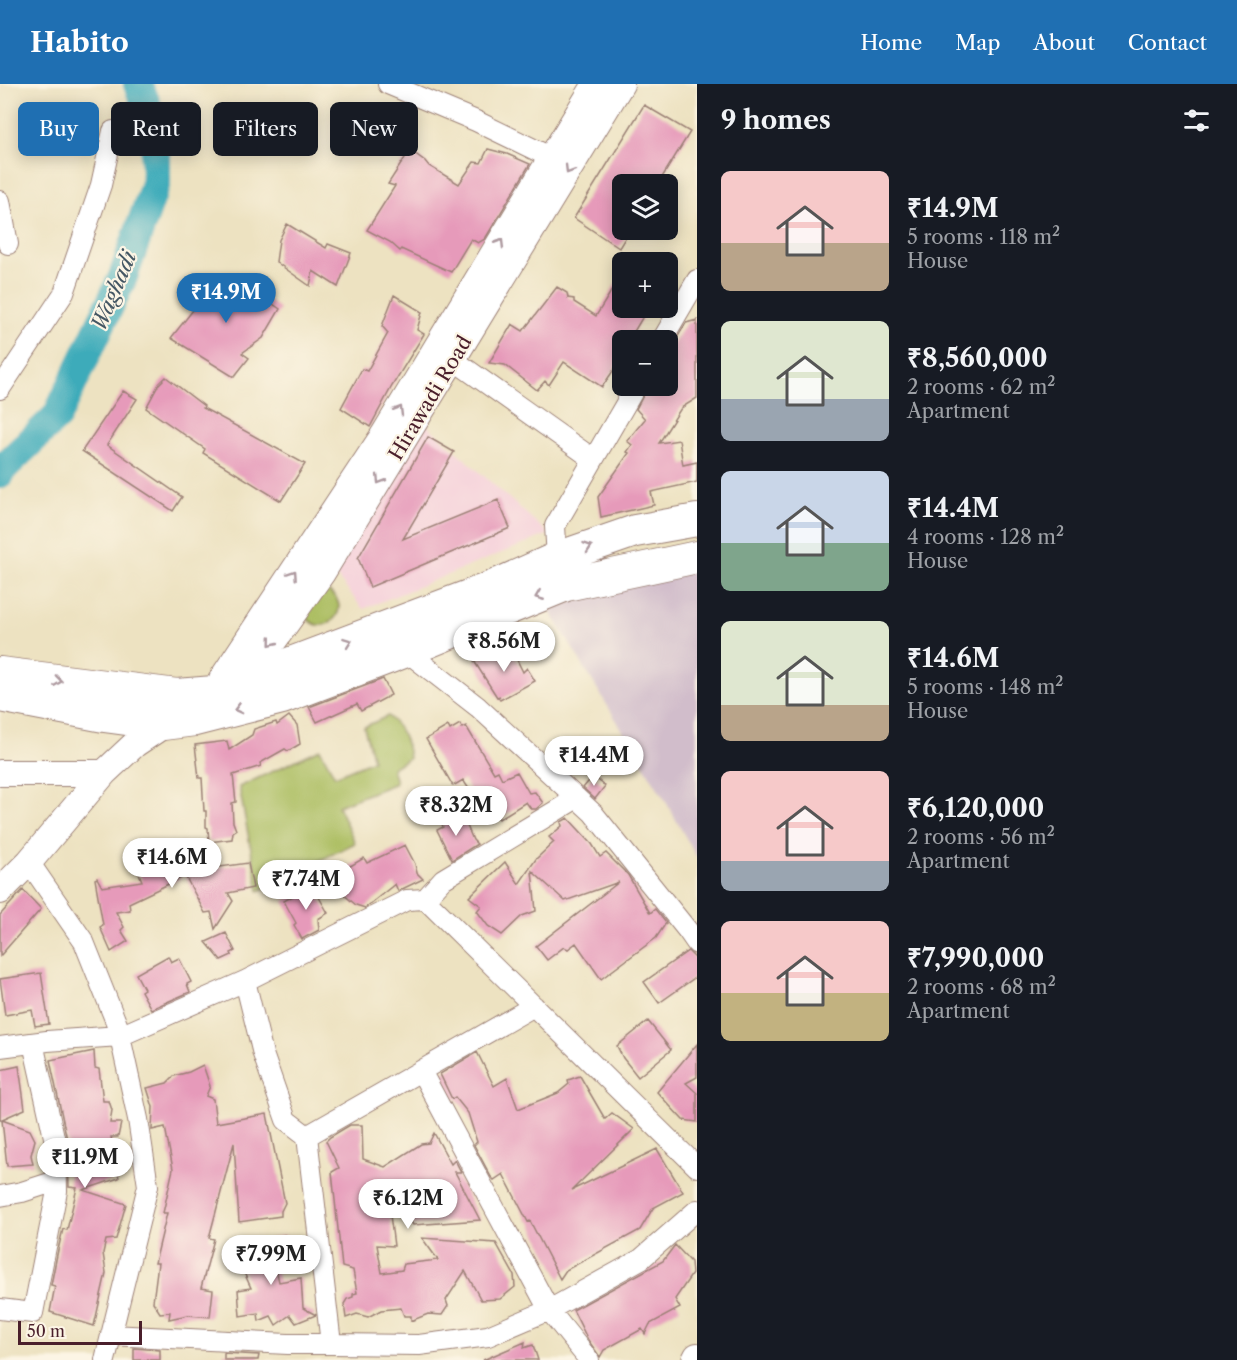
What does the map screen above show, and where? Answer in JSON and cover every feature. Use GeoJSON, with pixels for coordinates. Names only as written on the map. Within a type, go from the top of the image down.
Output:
{"type":"FeatureCollection","features":[{"type":"Feature","properties":{"kind":"main road"},"geometry":{"type":"LineString","coordinates":[[0,673],[177,695],[214,692],[479,592],[557,558],[635,531],[697,520]]}},
{"type":"Feature","properties":{"kind":"main road"},"geometry":{"type":"LineString","coordinates":[[0,696],[104,716],[163,724],[195,720],[282,698],[406,651],[566,585],[697,557]]}},
{"type":"Feature","properties":{"kind":"street"},"geometry":{"type":"LineString","coordinates":[[388,84],[476,121],[552,158]]}},
{"type":"Feature","properties":{"kind":"street"},"geometry":{"type":"LineString","coordinates":[[593,459],[445,354],[552,158],[596,84]]}},
{"type":"Feature","properties":{"kind":"street","name":"Hirawadi Road"},"geometry":{"type":"LineString","coordinates":[[0,891],[29,862],[104,773],[135,744],[251,665],[275,639],[322,573],[445,354],[621,84]]}},
{"type":"Feature","properties":{"kind":"street"},"geometry":{"type":"LineString","coordinates":[[0,389],[64,293],[101,185],[111,140]]}},
{"type":"Feature","properties":{"kind":"street"},"geometry":{"type":"LineString","coordinates":[[0,201],[8,244]]}},
{"type":"Feature","properties":{"kind":"street"},"geometry":{"type":"LineString","coordinates":[[670,330],[691,303],[697,280]]}},
{"type":"Feature","properties":{"kind":"street"},"geometry":{"type":"LineString","coordinates":[[557,558],[555,526],[630,396]]}},
{"type":"Feature","properties":{"kind":"street"},"geometry":{"type":"LineString","coordinates":[[406,651],[478,707],[593,813],[697,944]]}},
{"type":"Feature","properties":{"kind":"street"},"geometry":{"type":"LineString","coordinates":[[1,773],[104,773]]}},
{"type":"Feature","properties":{"kind":"street"},"geometry":{"type":"LineString","coordinates":[[0,1047],[120,1036],[245,981],[407,900],[425,899],[443,879],[577,798]]}},
{"type":"Feature","properties":{"kind":"street"},"geometry":{"type":"LineString","coordinates":[[29,862],[84,942],[120,1036],[138,1119],[148,1186],[105,1360]]}},
{"type":"Feature","properties":{"kind":"street"},"geometry":{"type":"LineString","coordinates":[[425,899],[697,1167]]}},
{"type":"Feature","properties":{"kind":"street"},"geometry":{"type":"LineString","coordinates":[[245,981],[263,1054],[286,1120],[307,1136],[331,1344]]}},
{"type":"Feature","properties":{"kind":"street"},"geometry":{"type":"LineString","coordinates":[[307,1136],[534,1006]]}},
{"type":"Feature","properties":{"kind":"street"},"geometry":{"type":"LineString","coordinates":[[0,1309],[33,1313],[57,1191],[56,1146],[33,1043]]}},
{"type":"Feature","properties":{"kind":"street"},"geometry":{"type":"LineString","coordinates":[[421,1071],[549,1310],[589,1360]]}},
{"type":"Feature","properties":{"kind":"street"},"geometry":{"type":"LineString","coordinates":[[0,1196],[56,1181]]}},
{"type":"Feature","properties":{"kind":"street"},"geometry":{"type":"LineString","coordinates":[[111,1335],[288,1344],[419,1345],[488,1336],[549,1310],[641,1260],[697,1210]]}},
{"type":"Feature","properties":{"kind":"street"},"geometry":{"type":"LineString","coordinates":[[695,1360],[697,1356]]}},
{"type":"Feature","properties":{"kind":"shaded area"},"geometry":{"type":"Polygon","coordinates":[[[420,419],[549,534],[363,609],[333,572],[420,419]]]}},
{"type":"Feature","properties":{"kind":"shaded area"},"geometry":{"type":"Polygon","coordinates":[[[697,570],[697,858],[665,800],[548,608],[649,579],[697,570]]]}},
{"type":"Feature","properties":{"kind":"green space"},"geometry":{"type":"Polygon","coordinates":[[[325,590],[335,596],[339,604],[338,612],[328,624],[320,625],[311,622],[304,614],[325,590]]]}},
{"type":"Feature","properties":{"kind":"green space"},"geometry":{"type":"Polygon","coordinates":[[[388,716],[403,735],[409,758],[392,768],[396,783],[338,806],[355,843],[259,891],[239,787],[320,749],[335,776],[373,760],[364,727],[388,716]]]}},
{"type":"Feature","properties":{"kind":"building"},"geometry":{"type":"Polygon","coordinates":[[[644,105],[690,132],[664,174],[612,174],[612,240],[624,240],[619,248],[574,218],[644,105]]]}},
{"type":"Feature","properties":{"kind":"building"},"geometry":{"type":"Polygon","coordinates":[[[488,149],[530,164],[485,239],[478,243],[471,239],[451,272],[401,249],[400,251],[390,242],[367,230],[395,186],[388,184],[406,156],[418,156],[429,166],[459,184],[474,162],[481,163],[488,149]]]}},
{"type":"Feature","properties":{"kind":"building"},"geometry":{"type":"Polygon","coordinates":[[[287,224],[326,248],[328,244],[351,253],[338,287],[313,271],[310,286],[276,262],[279,240],[287,224]]]}},
{"type":"Feature","properties":{"kind":"building"},"geometry":{"type":"Polygon","coordinates":[[[207,275],[225,284],[231,275],[280,309],[263,338],[242,353],[249,358],[234,377],[171,338],[208,291],[199,283],[207,275]]]}},
{"type":"Feature","properties":{"kind":"building"},"geometry":{"type":"Polygon","coordinates":[[[557,287],[567,293],[568,298],[574,299],[574,302],[596,316],[612,290],[612,318],[642,318],[635,330],[612,330],[612,372],[602,387],[564,362],[549,385],[545,381],[537,390],[505,365],[489,363],[512,324],[523,331],[557,287]]]}},
{"type":"Feature","properties":{"kind":"building"},"geometry":{"type":"Polygon","coordinates":[[[394,295],[422,312],[417,330],[424,334],[370,427],[341,408],[362,369],[367,371],[388,333],[382,326],[394,295]]]}},
{"type":"Feature","properties":{"kind":"building"},"geometry":{"type":"Polygon","coordinates":[[[697,320],[697,398],[681,408],[659,443],[679,440],[683,465],[697,462],[697,482],[651,492],[654,505],[601,517],[598,497],[629,453],[627,452],[632,445],[627,441],[645,419],[636,409],[643,396],[678,396],[678,336],[686,323],[697,320]]]}},
{"type":"Feature","properties":{"kind":"building"},"geometry":{"type":"Polygon","coordinates":[[[166,377],[204,406],[203,408],[305,464],[281,501],[203,453],[205,449],[146,408],[159,384],[166,377]]]}},
{"type":"Feature","properties":{"kind":"building"},"geometry":{"type":"Polygon","coordinates":[[[123,391],[137,399],[107,445],[182,497],[173,511],[82,451],[123,391]]]}},
{"type":"Feature","properties":{"kind":"building"},"geometry":{"type":"Polygon","coordinates":[[[428,437],[454,452],[403,539],[498,500],[510,528],[370,587],[358,558],[428,437]]]}},
{"type":"Feature","properties":{"kind":"building"},"geometry":{"type":"Polygon","coordinates":[[[510,646],[523,672],[527,668],[535,681],[500,700],[498,697],[500,696],[497,697],[474,661],[492,652],[496,656],[510,646]]]}},
{"type":"Feature","properties":{"kind":"building"},"geometry":{"type":"Polygon","coordinates":[[[383,679],[391,695],[361,711],[357,704],[317,722],[309,707],[383,679]]]}},
{"type":"Feature","properties":{"kind":"building"},"geometry":{"type":"Polygon","coordinates":[[[289,716],[297,725],[300,744],[288,751],[285,749],[260,763],[261,766],[233,775],[236,802],[232,803],[233,822],[236,830],[233,832],[232,839],[209,842],[202,778],[199,778],[195,745],[227,741],[229,750],[252,735],[254,729],[276,722],[277,725],[289,716]]]}},
{"type":"Feature","properties":{"kind":"building"},"geometry":{"type":"Polygon","coordinates":[[[460,724],[462,728],[466,726],[494,773],[498,771],[502,779],[517,772],[529,793],[535,792],[543,803],[536,809],[531,809],[526,802],[499,819],[491,807],[484,811],[463,780],[453,786],[426,739],[448,726],[450,730],[460,724]]]}},
{"type":"Feature","properties":{"kind":"building"},"geometry":{"type":"Polygon","coordinates":[[[593,776],[605,786],[595,799],[583,788],[593,776]]]}},
{"type":"Feature","properties":{"kind":"building"},"geometry":{"type":"Polygon","coordinates":[[[462,814],[477,844],[452,860],[437,830],[443,827],[442,824],[462,814]]]}},
{"type":"Feature","properties":{"kind":"building"},"geometry":{"type":"Polygon","coordinates":[[[568,818],[592,844],[600,857],[606,853],[628,875],[650,913],[655,909],[666,923],[656,938],[601,979],[576,943],[568,949],[564,947],[547,960],[536,946],[619,882],[565,901],[532,871],[536,911],[522,916],[502,935],[488,926],[477,911],[481,906],[469,897],[505,862],[519,884],[536,859],[554,842],[549,837],[562,826],[561,822],[568,818]]]}},
{"type":"Feature","properties":{"kind":"building"},"geometry":{"type":"Polygon","coordinates":[[[182,842],[211,874],[211,865],[213,868],[248,863],[253,888],[228,893],[233,901],[215,929],[211,912],[205,913],[183,872],[180,875],[181,878],[129,903],[130,910],[116,912],[124,927],[121,930],[128,941],[111,952],[100,927],[103,925],[95,879],[97,878],[102,887],[142,881],[137,868],[182,842]]]}},
{"type":"Feature","properties":{"kind":"building"},"geometry":{"type":"Polygon","coordinates":[[[405,845],[417,873],[423,879],[398,891],[395,884],[365,908],[356,905],[342,893],[340,872],[364,858],[367,863],[405,845]]]}},
{"type":"Feature","properties":{"kind":"building"},"geometry":{"type":"Polygon","coordinates":[[[312,885],[328,913],[318,919],[319,930],[302,939],[284,901],[312,885]]]}},
{"type":"Feature","properties":{"kind":"building"},"geometry":{"type":"Polygon","coordinates":[[[23,890],[41,909],[0,956],[0,915],[23,890]]]}},
{"type":"Feature","properties":{"kind":"building"},"geometry":{"type":"Polygon","coordinates":[[[226,933],[235,951],[221,960],[206,942],[226,933]]]}},
{"type":"Feature","properties":{"kind":"building"},"geometry":{"type":"Polygon","coordinates":[[[688,951],[697,960],[697,976],[659,1003],[644,982],[688,951]]]}},
{"type":"Feature","properties":{"kind":"building"},"geometry":{"type":"Polygon","coordinates":[[[168,956],[171,962],[179,958],[191,982],[187,984],[190,992],[151,1009],[141,991],[144,989],[136,974],[168,956]]]}},
{"type":"Feature","properties":{"kind":"building"},"geometry":{"type":"Polygon","coordinates":[[[41,973],[49,1024],[35,1026],[32,1010],[5,1015],[0,979],[41,973]]]}},
{"type":"Feature","properties":{"kind":"building"},"geometry":{"type":"Polygon","coordinates":[[[648,1021],[671,1050],[638,1077],[617,1046],[648,1021]]]}},
{"type":"Feature","properties":{"kind":"building"},"geometry":{"type":"Polygon","coordinates":[[[697,1044],[697,1077],[686,1083],[697,1093],[697,1122],[683,1120],[657,1092],[697,1044]]]}},
{"type":"Feature","properties":{"kind":"building"},"geometry":{"type":"Polygon","coordinates":[[[94,1051],[95,1068],[99,1069],[103,1101],[109,1101],[112,1110],[110,1123],[121,1123],[118,1137],[111,1137],[119,1178],[83,1190],[126,1204],[116,1239],[106,1240],[103,1253],[106,1273],[94,1326],[50,1312],[55,1286],[51,1285],[58,1250],[63,1229],[67,1230],[77,1188],[69,1187],[68,1144],[50,1060],[94,1051]]]}},
{"type":"Feature","properties":{"kind":"building"},"geometry":{"type":"Polygon","coordinates":[[[477,1052],[494,1086],[507,1078],[518,1109],[558,1093],[569,1084],[568,1080],[580,1076],[605,1119],[612,1113],[634,1129],[572,1190],[657,1149],[683,1192],[653,1208],[640,1230],[566,1270],[560,1279],[503,1174],[494,1180],[491,1177],[474,1145],[477,1142],[468,1113],[455,1097],[452,1099],[440,1074],[477,1052]]]}},
{"type":"Feature","properties":{"kind":"building"},"geometry":{"type":"Polygon","coordinates":[[[203,1065],[210,1086],[206,1096],[213,1099],[216,1123],[267,1114],[285,1203],[281,1216],[239,1222],[234,1143],[209,1238],[214,1239],[201,1288],[213,1290],[210,1317],[188,1315],[169,1319],[170,1312],[160,1313],[153,1302],[158,1263],[155,1263],[167,1213],[163,1213],[173,1169],[165,1127],[152,1130],[153,1107],[147,1088],[167,1083],[174,1076],[203,1065]]]}},
{"type":"Feature","properties":{"kind":"building"},"geometry":{"type":"Polygon","coordinates":[[[19,1066],[25,1109],[0,1120],[0,1070],[19,1066]]]}},
{"type":"Feature","properties":{"kind":"building"},"geometry":{"type":"Polygon","coordinates":[[[2,1120],[30,1130],[35,1140],[31,1155],[33,1164],[7,1166],[2,1120]]]}},
{"type":"Feature","properties":{"kind":"building"},"geometry":{"type":"Polygon","coordinates":[[[350,1125],[362,1125],[363,1159],[385,1167],[421,1144],[429,1143],[434,1133],[451,1164],[455,1160],[461,1172],[455,1172],[480,1220],[413,1225],[386,1184],[394,1246],[377,1245],[382,1273],[402,1270],[404,1264],[438,1260],[422,1238],[496,1243],[514,1275],[515,1287],[500,1299],[481,1300],[465,1271],[446,1300],[448,1306],[442,1315],[428,1314],[411,1321],[411,1316],[404,1316],[401,1308],[381,1310],[368,1317],[357,1314],[346,1318],[344,1304],[347,1299],[357,1293],[353,1270],[342,1267],[332,1172],[339,1168],[326,1141],[350,1125]]]}},
{"type":"Feature","properties":{"kind":"building"},"geometry":{"type":"Polygon","coordinates":[[[285,1235],[290,1254],[274,1258],[279,1282],[301,1278],[303,1308],[316,1315],[296,1323],[290,1315],[276,1325],[271,1316],[259,1321],[258,1313],[240,1316],[238,1290],[251,1288],[241,1266],[251,1262],[252,1244],[285,1235]]]}},
{"type":"Feature","properties":{"kind":"building"},"geometry":{"type":"Polygon","coordinates":[[[675,1245],[691,1262],[692,1274],[675,1299],[680,1308],[650,1324],[645,1334],[642,1329],[604,1350],[600,1357],[588,1340],[573,1310],[663,1261],[675,1245]]]}},
{"type":"Feature","properties":{"kind":"building"},"geometry":{"type":"Polygon","coordinates":[[[525,1342],[524,1348],[533,1345],[538,1360],[483,1360],[525,1342]]]}},
{"type":"Feature","properties":{"kind":"building"},"geometry":{"type":"Polygon","coordinates":[[[134,1348],[160,1350],[160,1360],[134,1360],[134,1348]]]}},
{"type":"Feature","properties":{"kind":"building"},"geometry":{"type":"Polygon","coordinates":[[[224,1353],[259,1355],[258,1360],[224,1360],[224,1353]]]}},
{"type":"Feature","properties":{"kind":"waterway","name":"Waghadi"},"geometry":{"type":"LineString","coordinates":[[0,474],[1,470],[57,416],[123,277],[156,182],[155,126],[138,84]]}}]}
